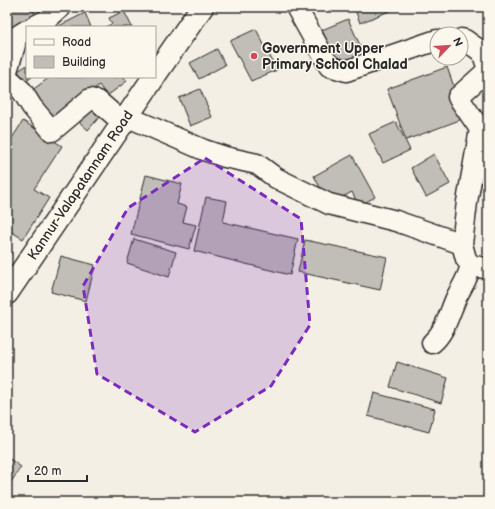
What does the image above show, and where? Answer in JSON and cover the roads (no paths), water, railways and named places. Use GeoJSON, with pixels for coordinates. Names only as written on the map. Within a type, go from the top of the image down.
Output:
{"type":"FeatureCollection","features":[{"type":"Feature","properties":{"kind":"main road","name":"Kannur-Valapatannam Road"},"geometry":{"type":"LineString","coordinates":[[156,73],[202,7]]}},
{"type":"Feature","properties":{"kind":"main road","name":"Kannur-Valapatannam Road"},"geometry":{"type":"LineString","coordinates":[[7,293],[153,78]]}},
{"type":"Feature","properties":{"kind":"street"},"geometry":{"type":"LineString","coordinates":[[35,26],[45,21],[61,7]]}},
{"type":"Feature","properties":{"kind":"street"},"geometry":{"type":"LineString","coordinates":[[296,7],[330,66],[346,71],[429,43]]}},
{"type":"Feature","properties":{"kind":"street"},"geometry":{"type":"LineString","coordinates":[[7,71],[15,45],[14,38],[26,31]]}},
{"type":"Feature","properties":{"kind":"street"},"geometry":{"type":"LineString","coordinates":[[432,343],[440,336],[458,295],[467,279],[480,267],[466,259],[462,244],[467,202],[480,129],[458,97],[488,70],[482,52],[469,43]]}},
{"type":"Feature","properties":{"kind":"street"},"geometry":{"type":"LineString","coordinates":[[7,77],[22,91],[32,107],[52,131],[90,99],[98,101],[124,119],[204,150],[225,157],[257,164],[276,178],[329,204],[396,221],[462,244]]}},
{"type":"Feature","properties":{"kind":"place","name":"Government Upper Primary School Chalad"},"geometry":{"type":"Point","coordinates":[254,56]}}]}
